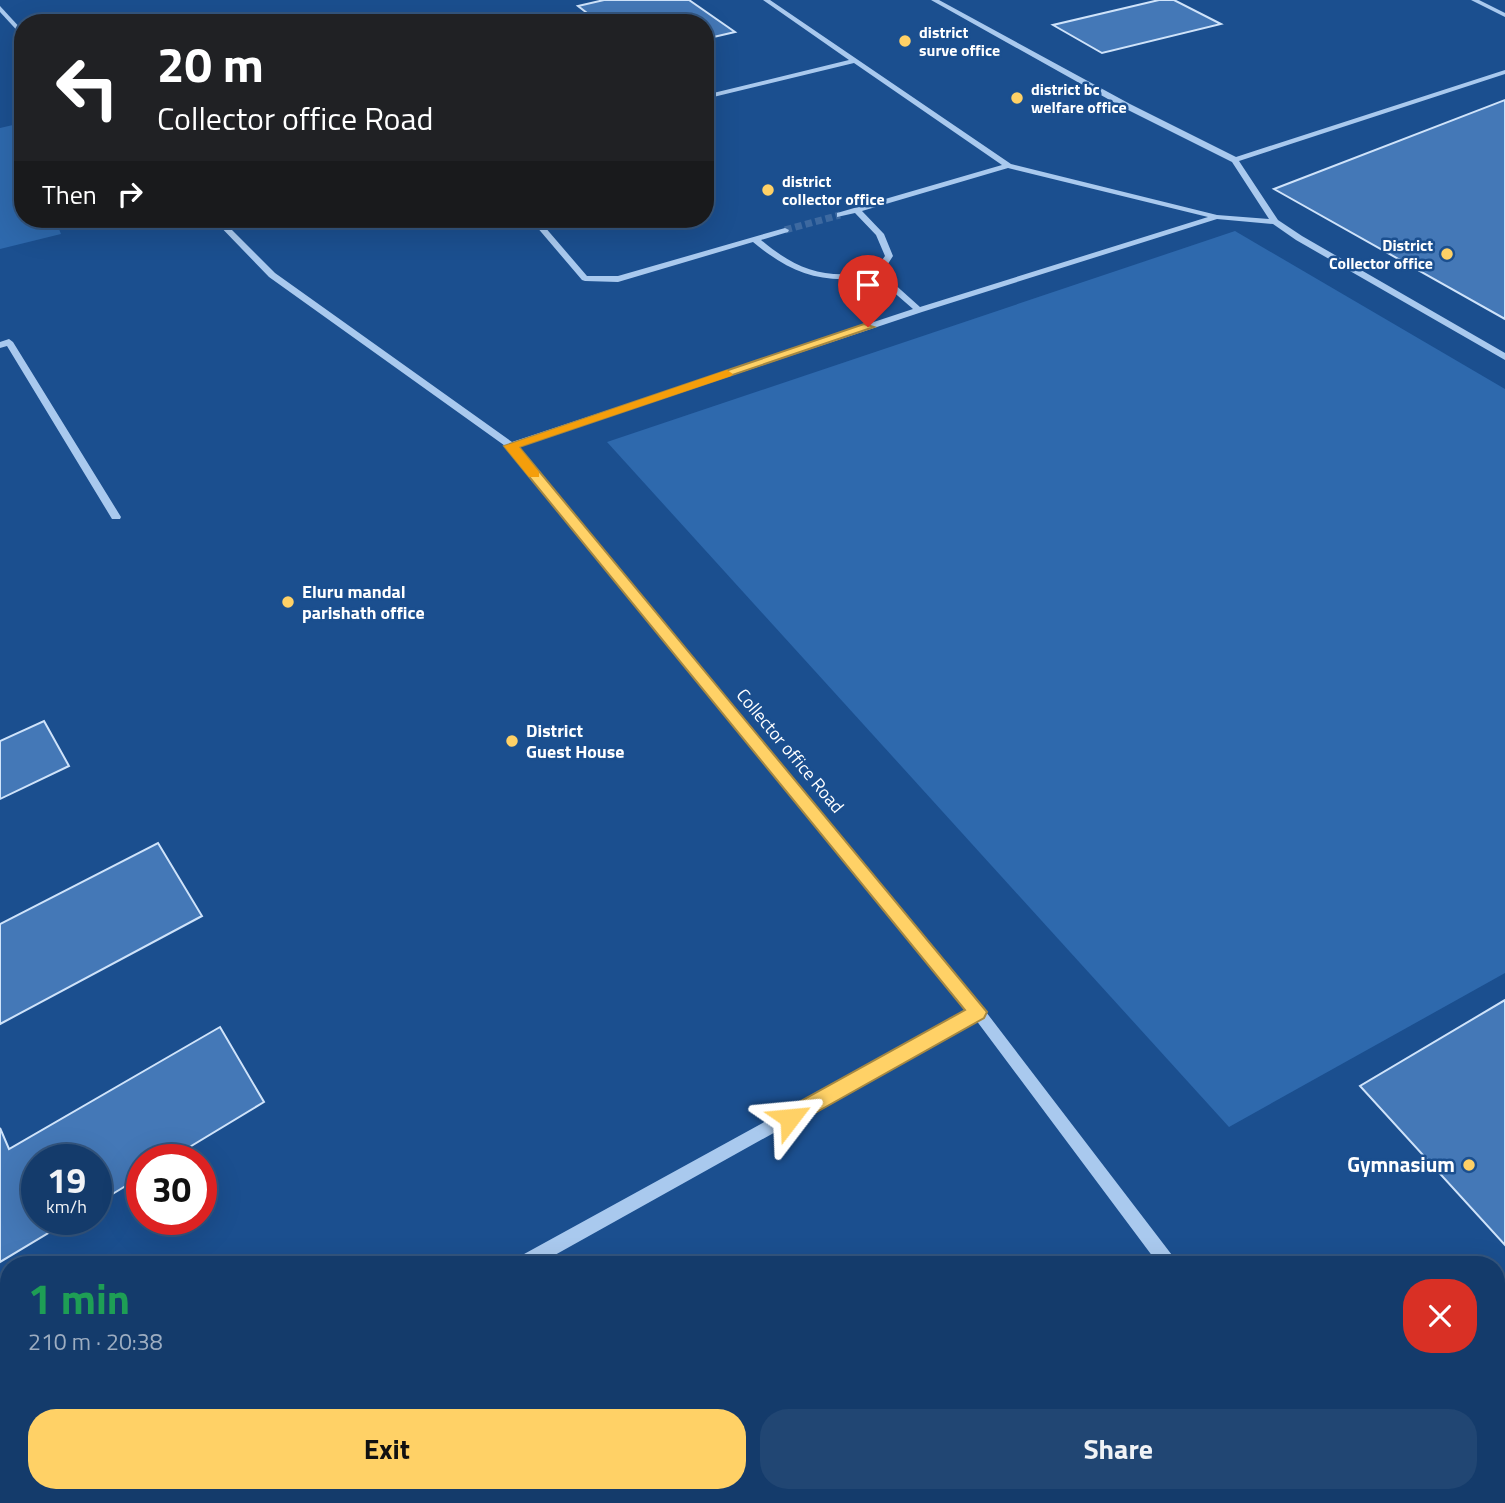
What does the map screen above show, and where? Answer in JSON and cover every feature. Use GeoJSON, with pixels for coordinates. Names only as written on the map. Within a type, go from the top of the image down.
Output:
{"type":"FeatureCollection","features":[{"type":"Feature","properties":{"kind":"street"},"geometry":{"type":"LineString","coordinates":[[766,0],[1008,166],[1217,217],[1275,222]]}},
{"type":"Feature","properties":{"kind":"street"},"geometry":{"type":"LineString","coordinates":[[934,0],[1127,106],[1235,160],[1275,222],[1505,357]]}},
{"type":"Feature","properties":{"kind":"street"},"geometry":{"type":"LineString","coordinates":[[1474,0],[1505,15]]}},
{"type":"Feature","properties":{"kind":"street"},"geometry":{"type":"LineString","coordinates":[[0,9],[14,25]]}},
{"type":"Feature","properties":{"kind":"street"},"geometry":{"type":"LineString","coordinates":[[714,95],[854,61]]}},
{"type":"Feature","properties":{"kind":"street"},"geometry":{"type":"LineString","coordinates":[[1235,160],[1505,72]]}},
{"type":"Feature","properties":{"kind":"street"},"geometry":{"type":"LineString","coordinates":[[841,215],[1008,166]]}},
{"type":"Feature","properties":{"kind":"street"},"geometry":{"type":"LineString","coordinates":[[755,239],[777,259],[801,272],[829,279],[877,273],[889,256],[880,234],[857,210]]}},
{"type":"Feature","properties":{"kind":"street"},"geometry":{"type":"LineString","coordinates":[[510,446],[919,310],[1217,217]]}},
{"type":"Feature","properties":{"kind":"street","name":"Collector office Road"},"geometry":{"type":"LineString","coordinates":[[225,228],[272,275],[510,446],[978,1012],[1162,1256]]}},
{"type":"Feature","properties":{"kind":"street"},"geometry":{"type":"LineString","coordinates":[[542,228],[585,278],[601,279],[618,279],[785,230]]}},
{"type":"Feature","properties":{"kind":"street"},"geometry":{"type":"LineString","coordinates":[[877,273],[919,310]]}},
{"type":"Feature","properties":{"kind":"street"},"geometry":{"type":"LineString","coordinates":[[0,345],[9,341],[116,517]]}},
{"type":"Feature","properties":{"kind":"street"},"geometry":{"type":"LineString","coordinates":[[537,1256],[978,1012]]}},
{"type":"Feature","properties":{"kind":"shaded area"},"geometry":{"type":"Polygon","coordinates":[[[13,125],[14,127],[14,228],[59,228],[61,234],[0,249],[0,128],[13,125]]]}},
{"type":"Feature","properties":{"kind":"shaded area"},"geometry":{"type":"Polygon","coordinates":[[[1235,231],[1505,389],[1505,973],[1229,1127],[607,442],[1235,231]]]}},
{"type":"Feature","properties":{"kind":"building"},"geometry":{"type":"Polygon","coordinates":[[[604,0],[689,0],[709,14],[588,14],[578,6],[604,0]]]}},
{"type":"Feature","properties":{"kind":"building"},"geometry":{"type":"Polygon","coordinates":[[[1159,0],[1174,0],[1221,24],[1102,53],[1053,25],[1159,0]]]}},
{"type":"Feature","properties":{"kind":"building"},"geometry":{"type":"Polygon","coordinates":[[[714,17],[735,32],[714,37],[714,17]]]}},
{"type":"Feature","properties":{"kind":"building","name":"District Collector office"},"geometry":{"type":"Polygon","coordinates":[[[1505,100],[1505,319],[1274,189],[1505,100]]]}},
{"type":"Feature","properties":{"kind":"building"},"geometry":{"type":"Polygon","coordinates":[[[44,721],[69,766],[0,799],[0,741],[44,721]]]}},
{"type":"Feature","properties":{"kind":"building"},"geometry":{"type":"Polygon","coordinates":[[[158,843],[202,916],[0,1024],[0,924],[158,843]]]}},
{"type":"Feature","properties":{"kind":"building","name":"Gymnasium"},"geometry":{"type":"Polygon","coordinates":[[[1505,1000],[1505,1245],[1360,1086],[1505,1000]]]}},
{"type":"Feature","properties":{"kind":"building"},"geometry":{"type":"Polygon","coordinates":[[[220,1027],[264,1102],[194,1144],[126,1144],[126,1186],[112,1194],[112,1144],[21,1144],[21,1235],[45,1235],[10,1256],[0,1256],[0,1128],[9,1149],[220,1027]]]}},
{"type":"Feature","properties":{"kind":"tunnel"},"geometry":{"type":"LineString","coordinates":[[785,230],[840,215]]}},
{"type":"Feature","properties":{"kind":"slow traffic"},"geometry":{"type":"LineString","coordinates":[[534,475],[510,446],[727,374]]}},
{"type":"Feature","properties":{"kind":"place","name":"district surve office"},"geometry":{"type":"Point","coordinates":[905,41]}},
{"type":"Feature","properties":{"kind":"place","name":"district bc welfare office"},"geometry":{"type":"Point","coordinates":[1017,98]}},
{"type":"Feature","properties":{"kind":"place","name":"district collector office"},"geometry":{"type":"Point","coordinates":[768,190]}},
{"type":"Feature","properties":{"kind":"place","name":"District Collector office"},"geometry":{"type":"Point","coordinates":[1447,254]}},
{"type":"Feature","properties":{"kind":"place","name":"Eluru mandal parishath office"},"geometry":{"type":"Point","coordinates":[288,602]}},
{"type":"Feature","properties":{"kind":"place","name":"District Guest House"},"geometry":{"type":"Point","coordinates":[512,741]}},
{"type":"Feature","properties":{"kind":"place","name":"Gymnasium"},"geometry":{"type":"Point","coordinates":[1469,1165]}},
{"type":"Feature","properties":{"kind":"route"},"geometry":{"type":"LineString","coordinates":[[790,1118],[978,1012],[510,446],[868,327]]}}]}
